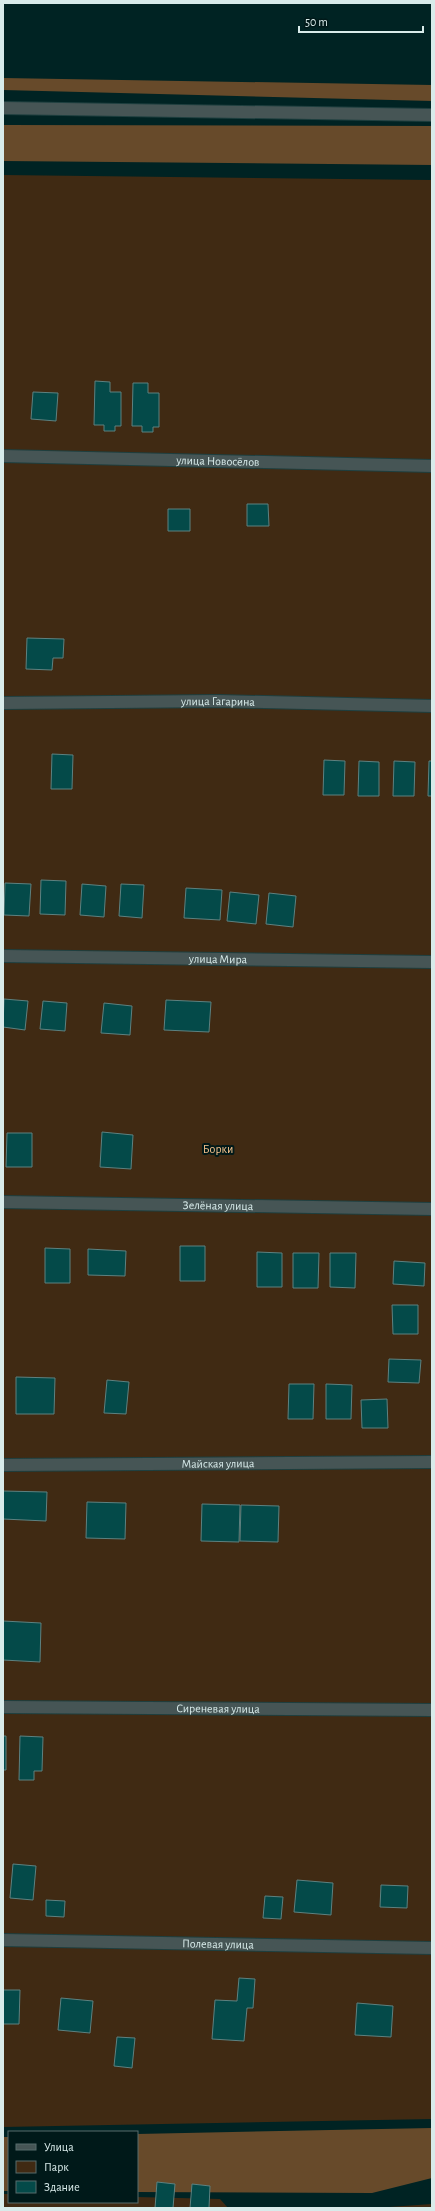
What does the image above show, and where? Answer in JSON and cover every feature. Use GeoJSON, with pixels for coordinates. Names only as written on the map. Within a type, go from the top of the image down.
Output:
{"type":"FeatureCollection","features":[{"type":"Feature","properties":{"kind":"street"},"geometry":{"type":"LineString","coordinates":[[3,108],[432,115]]}},
{"type":"Feature","properties":{"kind":"street","name":"улица Новосёлов"},"geometry":{"type":"LineString","coordinates":[[3,456],[432,466]]}},
{"type":"Feature","properties":{"kind":"street","name":"улица Гагарина"},"geometry":{"type":"LineString","coordinates":[[3,704],[218,701],[432,706]]}},
{"type":"Feature","properties":{"kind":"street","name":"улица Мира"},"geometry":{"type":"LineString","coordinates":[[3,956],[432,962]]}},
{"type":"Feature","properties":{"kind":"street","name":"Зелёная улица"},"geometry":{"type":"LineString","coordinates":[[3,1202],[432,1209]]}},
{"type":"Feature","properties":{"kind":"street","name":"Майская улица"},"geometry":{"type":"LineString","coordinates":[[3,1465],[432,1462]]}},
{"type":"Feature","properties":{"kind":"street","name":"Сиреневая улица"},"geometry":{"type":"LineString","coordinates":[[3,1707],[432,1710]]}},
{"type":"Feature","properties":{"kind":"street","name":"Полевая улица"},"geometry":{"type":"LineString","coordinates":[[3,1940],[432,1948]]}},
{"type":"Feature","properties":{"kind":"green space","name":"Борки"},"geometry":{"type":"Polygon","coordinates":[[[3,175],[432,180],[432,2119],[3,2127],[3,175]]]}},
{"type":"Feature","properties":{"kind":"green space"},"geometry":{"type":"Polygon","coordinates":[[[3,2194],[8,2194],[8,2203],[138,2203],[138,2197],[220,2199],[228,2208],[3,2208],[3,2194]]]}},
{"type":"Feature","properties":{"kind":"green space"},"geometry":{"type":"Polygon","coordinates":[[[432,2204],[432,2208],[375,2208],[432,2204]]]}},
{"type":"Feature","properties":{"kind":"shaded area"},"geometry":{"type":"Polygon","coordinates":[[[3,78],[432,85],[432,101],[3,90],[3,78]]]}},
{"type":"Feature","properties":{"kind":"shaded area"},"geometry":{"type":"Polygon","coordinates":[[[3,125],[432,126],[432,165],[3,161],[3,125]]]}},
{"type":"Feature","properties":{"kind":"shaded area"},"geometry":{"type":"Polygon","coordinates":[[[432,2128],[432,2178],[372,2193],[138,2192],[138,2134],[432,2128]]]}},
{"type":"Feature","properties":{"kind":"shaded area"},"geometry":{"type":"Polygon","coordinates":[[[3,2137],[8,2137],[8,2191],[3,2191],[3,2137]]]}},
{"type":"Feature","properties":{"kind":"building"},"geometry":{"type":"Polygon","coordinates":[[[95,381],[110,382],[110,392],[121,392],[121,426],[115,426],[115,431],[104,431],[104,425],[94,425],[95,381]]]}},
{"type":"Feature","properties":{"kind":"building"},"geometry":{"type":"Polygon","coordinates":[[[133,383],[148,383],[148,393],[159,393],[159,427],[153,427],[153,432],[142,432],[142,426],[132,426],[133,383]]]}},
{"type":"Feature","properties":{"kind":"building"},"geometry":{"type":"Polygon","coordinates":[[[33,392],[58,393],[56,421],[31,419],[33,392]]]}},
{"type":"Feature","properties":{"kind":"building"},"geometry":{"type":"Polygon","coordinates":[[[247,504],[268,504],[269,526],[247,526],[247,504]]]}},
{"type":"Feature","properties":{"kind":"building"},"geometry":{"type":"Polygon","coordinates":[[[168,509],[190,509],[190,531],[168,531],[168,509]]]}},
{"type":"Feature","properties":{"kind":"building"},"geometry":{"type":"Polygon","coordinates":[[[27,638],[64,639],[63,658],[53,658],[52,670],[26,669],[27,638]]]}},
{"type":"Feature","properties":{"kind":"building"},"geometry":{"type":"Polygon","coordinates":[[[52,754],[73,755],[72,789],[51,789],[52,754]]]}},
{"type":"Feature","properties":{"kind":"building"},"geometry":{"type":"Polygon","coordinates":[[[324,760],[345,761],[344,795],[323,795],[324,760]]]}},
{"type":"Feature","properties":{"kind":"building"},"geometry":{"type":"Polygon","coordinates":[[[359,761],[379,762],[379,796],[358,796],[359,761]]]}},
{"type":"Feature","properties":{"kind":"building"},"geometry":{"type":"Polygon","coordinates":[[[394,761],[415,762],[414,796],[393,796],[394,761]]]}},
{"type":"Feature","properties":{"kind":"building"},"geometry":{"type":"Polygon","coordinates":[[[429,761],[432,761],[432,796],[428,796],[429,761]]]}},
{"type":"Feature","properties":{"kind":"building"},"geometry":{"type":"Polygon","coordinates":[[[41,880],[66,881],[65,915],[40,914],[41,880]]]}},
{"type":"Feature","properties":{"kind":"building"},"geometry":{"type":"Polygon","coordinates":[[[5,883],[31,884],[29,916],[4,915],[5,883]]]}},
{"type":"Feature","properties":{"kind":"building"},"geometry":{"type":"Polygon","coordinates":[[[82,884],[106,886],[104,917],[80,915],[82,884]]]}},
{"type":"Feature","properties":{"kind":"building"},"geometry":{"type":"Polygon","coordinates":[[[121,884],[144,885],[142,918],[119,916],[121,884]]]}},
{"type":"Feature","properties":{"kind":"building"},"geometry":{"type":"Polygon","coordinates":[[[186,888],[222,890],[220,920],[184,918],[186,888]]]}},
{"type":"Feature","properties":{"kind":"building"},"geometry":{"type":"Polygon","coordinates":[[[230,892],[259,895],[256,924],[227,921],[230,892]]]}},
{"type":"Feature","properties":{"kind":"building"},"geometry":{"type":"Polygon","coordinates":[[[269,893],[296,896],[293,927],[266,924],[269,893]]]}},
{"type":"Feature","properties":{"kind":"building"},"geometry":{"type":"Polygon","coordinates":[[[4,999],[28,1001],[25,1030],[3,1027],[4,999]]]}},
{"type":"Feature","properties":{"kind":"building"},"geometry":{"type":"Polygon","coordinates":[[[166,1000],[211,1002],[209,1032],[164,1030],[166,1000]]]}},
{"type":"Feature","properties":{"kind":"building"},"geometry":{"type":"Polygon","coordinates":[[[43,1001],[67,1003],[65,1031],[40,1029],[43,1001]]]}},
{"type":"Feature","properties":{"kind":"building"},"geometry":{"type":"Polygon","coordinates":[[[104,1003],[132,1006],[130,1035],[101,1033],[104,1003]]]}},
{"type":"Feature","properties":{"kind":"building"},"geometry":{"type":"Polygon","coordinates":[[[102,1132],[133,1135],[131,1169],[100,1167],[102,1132]]]}},
{"type":"Feature","properties":{"kind":"building"},"geometry":{"type":"Polygon","coordinates":[[[7,1133],[32,1133],[32,1167],[6,1167],[7,1133]]]}},
{"type":"Feature","properties":{"kind":"building"},"geometry":{"type":"Polygon","coordinates":[[[180,1246],[205,1246],[205,1281],[180,1281],[180,1246]]]}},
{"type":"Feature","properties":{"kind":"building"},"geometry":{"type":"Polygon","coordinates":[[[45,1248],[70,1249],[70,1283],[45,1283],[45,1248]]]}},
{"type":"Feature","properties":{"kind":"building"},"geometry":{"type":"Polygon","coordinates":[[[88,1249],[126,1251],[125,1276],[88,1275],[88,1249]]]}},
{"type":"Feature","properties":{"kind":"building"},"geometry":{"type":"Polygon","coordinates":[[[257,1252],[282,1253],[282,1287],[257,1287],[257,1252]]]}},
{"type":"Feature","properties":{"kind":"building"},"geometry":{"type":"Polygon","coordinates":[[[293,1253],[319,1253],[318,1288],[293,1288],[293,1253]]]}},
{"type":"Feature","properties":{"kind":"building"},"geometry":{"type":"Polygon","coordinates":[[[330,1253],[356,1253],[355,1288],[330,1287],[330,1253]]]}},
{"type":"Feature","properties":{"kind":"building"},"geometry":{"type":"Polygon","coordinates":[[[394,1261],[425,1263],[424,1286],[393,1284],[394,1261]]]}},
{"type":"Feature","properties":{"kind":"building"},"geometry":{"type":"Polygon","coordinates":[[[392,1305],[418,1305],[418,1334],[393,1334],[392,1305]]]}},
{"type":"Feature","properties":{"kind":"building"},"geometry":{"type":"Polygon","coordinates":[[[389,1359],[421,1360],[419,1383],[388,1382],[389,1359]]]}},
{"type":"Feature","properties":{"kind":"building"},"geometry":{"type":"Polygon","coordinates":[[[16,1377],[55,1378],[54,1414],[16,1414],[16,1377]]]}},
{"type":"Feature","properties":{"kind":"building"},"geometry":{"type":"Polygon","coordinates":[[[107,1380],[129,1382],[126,1414],[104,1413],[107,1380]]]}},
{"type":"Feature","properties":{"kind":"building"},"geometry":{"type":"Polygon","coordinates":[[[289,1384],[314,1384],[313,1419],[288,1419],[289,1384]]]}},
{"type":"Feature","properties":{"kind":"building"},"geometry":{"type":"Polygon","coordinates":[[[326,1384],[352,1385],[351,1419],[326,1419],[326,1384]]]}},
{"type":"Feature","properties":{"kind":"building"},"geometry":{"type":"Polygon","coordinates":[[[387,1399],[388,1428],[362,1428],[361,1400],[387,1399]]]}},
{"type":"Feature","properties":{"kind":"building"},"geometry":{"type":"Polygon","coordinates":[[[3,1491],[47,1492],[46,1521],[3,1519],[3,1491]]]}},
{"type":"Feature","properties":{"kind":"building"},"geometry":{"type":"Polygon","coordinates":[[[87,1502],[126,1503],[125,1539],[86,1538],[87,1502]]]}},
{"type":"Feature","properties":{"kind":"building"},"geometry":{"type":"Polygon","coordinates":[[[202,1504],[240,1505],[239,1542],[201,1541],[202,1504]]]}},
{"type":"Feature","properties":{"kind":"building"},"geometry":{"type":"Polygon","coordinates":[[[241,1505],[279,1506],[278,1542],[240,1541],[241,1505]]]}},
{"type":"Feature","properties":{"kind":"building"},"geometry":{"type":"Polygon","coordinates":[[[3,1621],[41,1623],[40,1662],[3,1660],[3,1621]]]}},
{"type":"Feature","properties":{"kind":"building"},"geometry":{"type":"Polygon","coordinates":[[[3,1736],[6,1736],[6,1770],[3,1770],[3,1736]]]}},
{"type":"Feature","properties":{"kind":"building"},"geometry":{"type":"Polygon","coordinates":[[[20,1736],[43,1737],[42,1771],[34,1771],[34,1780],[19,1780],[20,1736]]]}},
{"type":"Feature","properties":{"kind":"building"},"geometry":{"type":"Polygon","coordinates":[[[13,1864],[36,1866],[33,1900],[10,1898],[13,1864]]]}},
{"type":"Feature","properties":{"kind":"building"},"geometry":{"type":"Polygon","coordinates":[[[297,1880],[333,1883],[331,1915],[294,1912],[297,1880]]]}},
{"type":"Feature","properties":{"kind":"building"},"geometry":{"type":"Polygon","coordinates":[[[381,1885],[408,1886],[407,1908],[380,1907],[381,1885]]]}},
{"type":"Feature","properties":{"kind":"building"},"geometry":{"type":"Polygon","coordinates":[[[265,1896],[283,1897],[281,1919],[263,1918],[265,1896]]]}},
{"type":"Feature","properties":{"kind":"building"},"geometry":{"type":"Polygon","coordinates":[[[46,1900],[65,1901],[64,1917],[46,1916],[46,1900]]]}},
{"type":"Feature","properties":{"kind":"building"},"geometry":{"type":"Polygon","coordinates":[[[239,1978],[255,1979],[253,2008],[247,2008],[244,2041],[212,2039],[215,2000],[237,2001],[239,1978]]]}},
{"type":"Feature","properties":{"kind":"building"},"geometry":{"type":"Polygon","coordinates":[[[3,1990],[20,1990],[19,2024],[3,2024],[3,1990]]]}},
{"type":"Feature","properties":{"kind":"building"},"geometry":{"type":"Polygon","coordinates":[[[61,1998],[93,2001],[90,2033],[58,2030],[61,1998]]]}},
{"type":"Feature","properties":{"kind":"building"},"geometry":{"type":"Polygon","coordinates":[[[357,2003],[393,2006],[391,2037],[355,2035],[357,2003]]]}},
{"type":"Feature","properties":{"kind":"building"},"geometry":{"type":"Polygon","coordinates":[[[117,2037],[135,2038],[132,2068],[114,2066],[117,2037]]]}},
{"type":"Feature","properties":{"kind":"building"},"geometry":{"type":"Polygon","coordinates":[[[157,2182],[175,2184],[173,2208],[155,2208],[157,2182]]]}},
{"type":"Feature","properties":{"kind":"building"},"geometry":{"type":"Polygon","coordinates":[[[192,2184],[210,2186],[209,2208],[190,2208],[192,2184]]]}}]}
